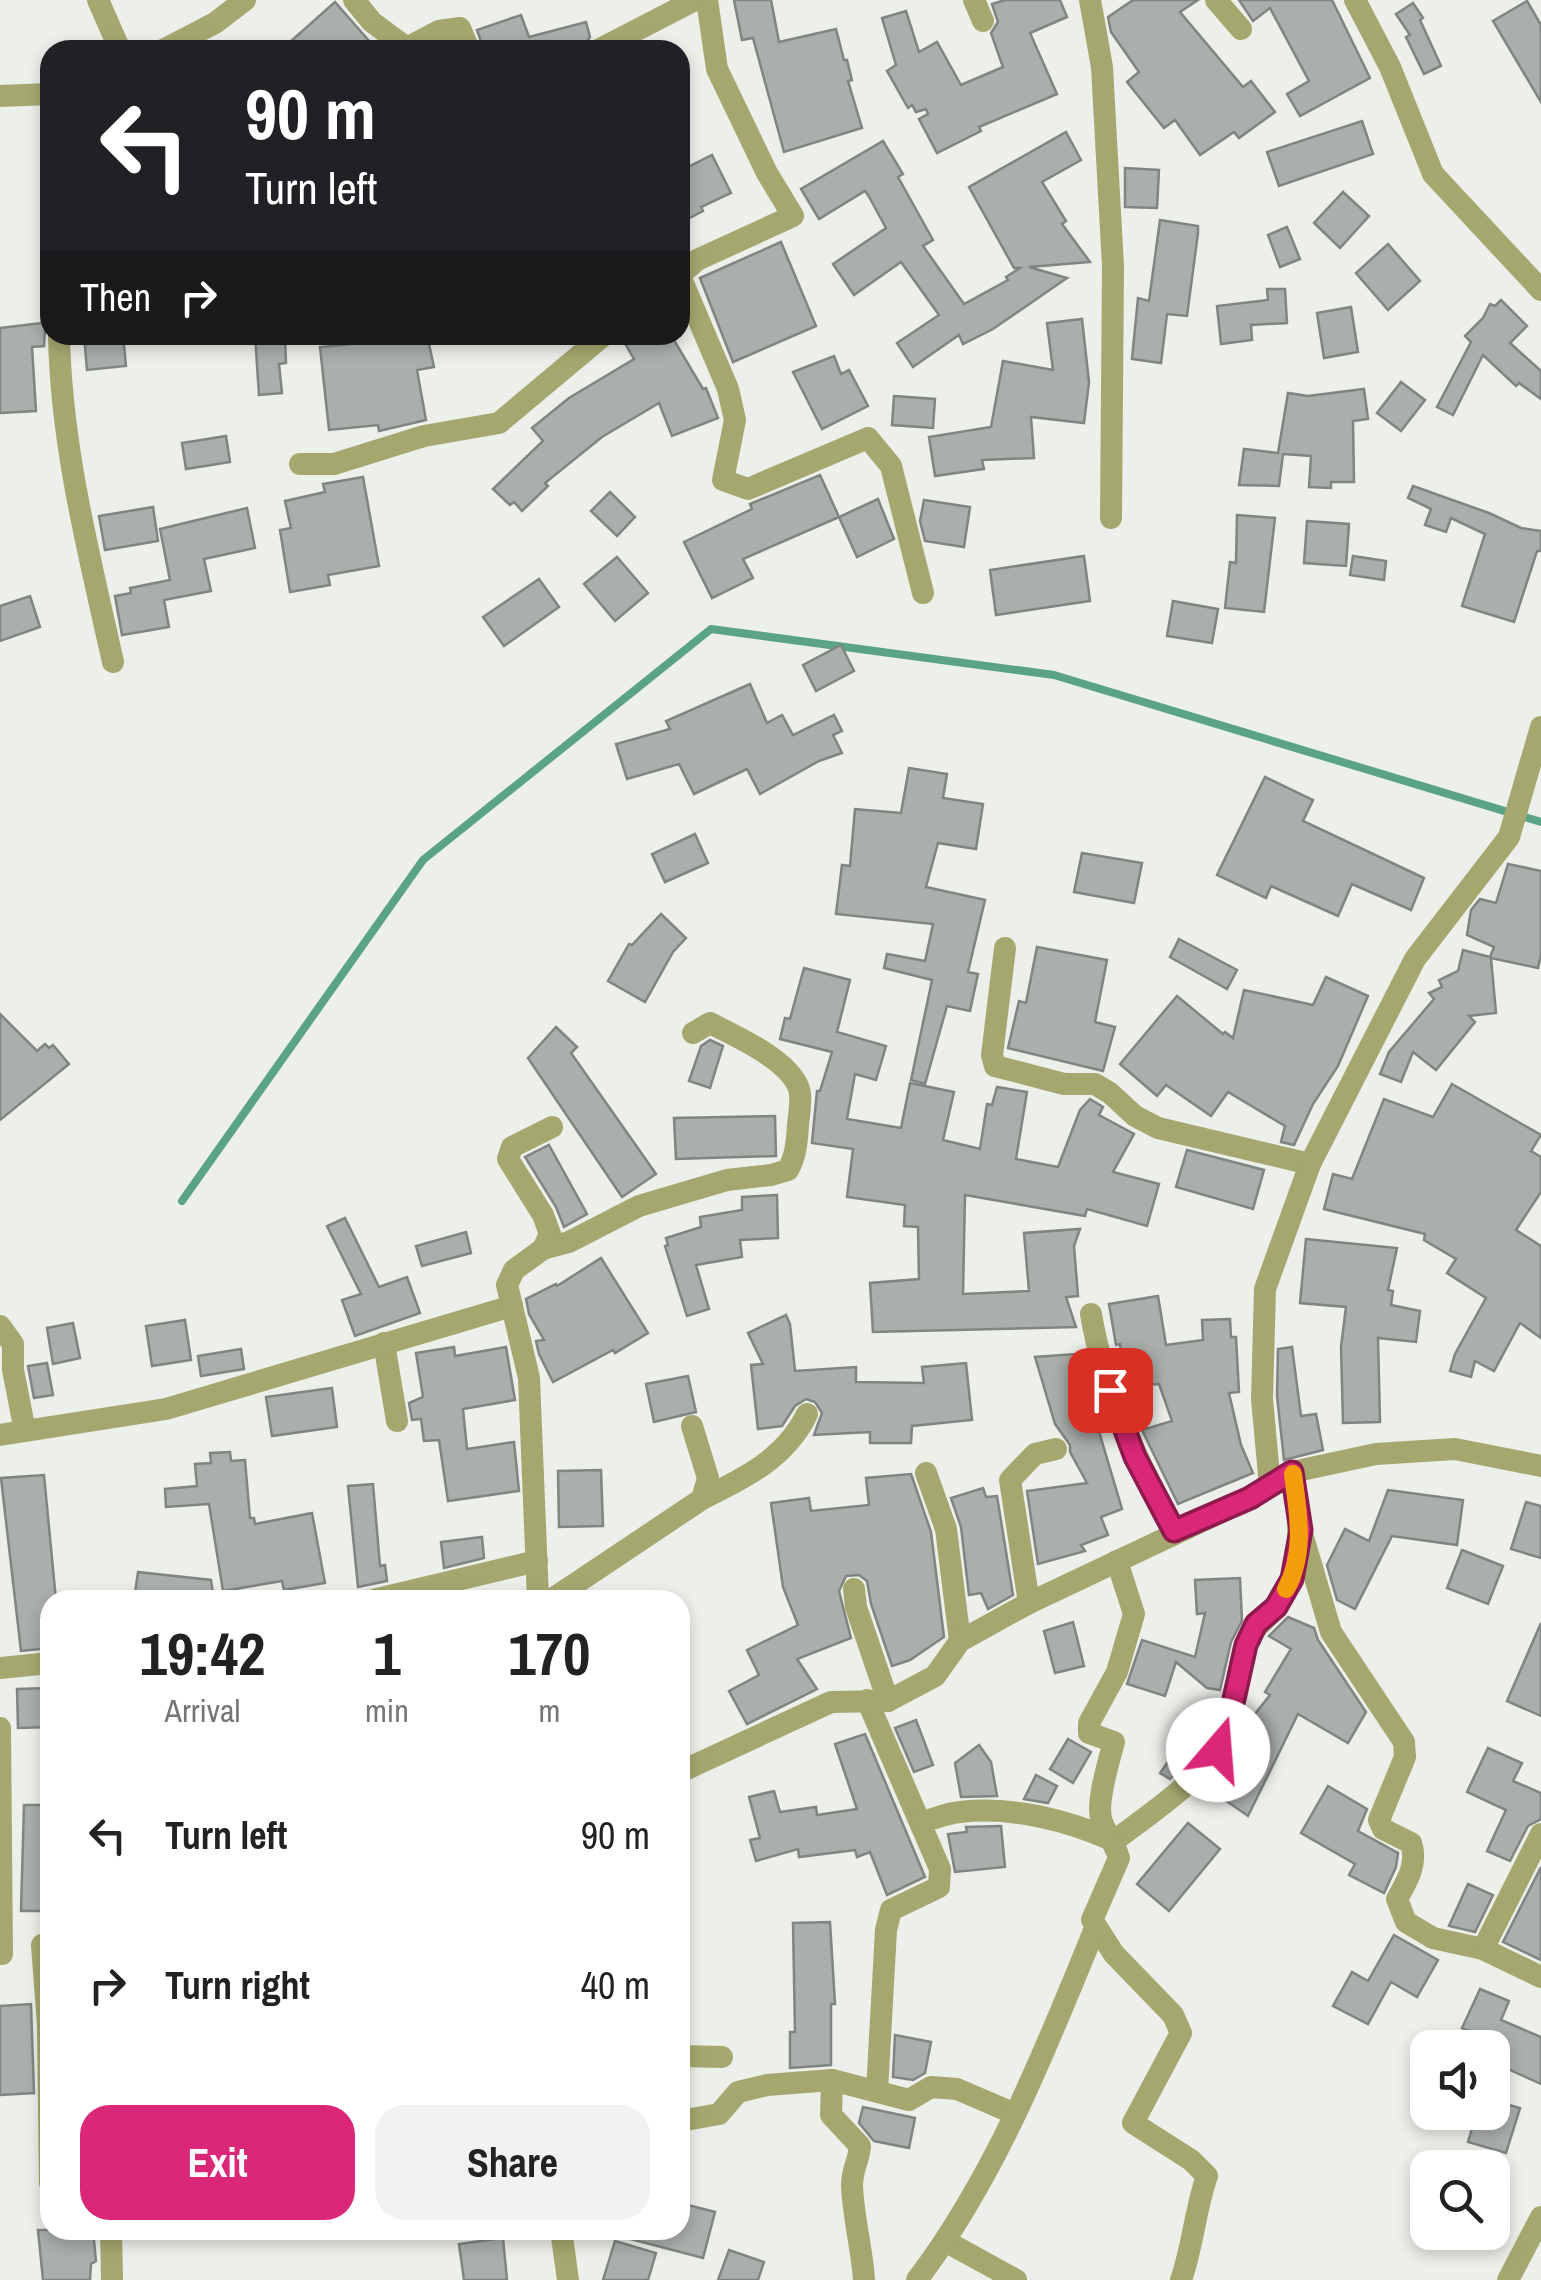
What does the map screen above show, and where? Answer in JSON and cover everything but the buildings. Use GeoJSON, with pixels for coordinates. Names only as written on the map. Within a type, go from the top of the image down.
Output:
{"type":"FeatureCollection","features":[{"type":"Feature","properties":{"kind":"street"},"geometry":{"type":"LineString","coordinates":[[98,0],[116,40]]}},
{"type":"Feature","properties":{"kind":"street"},"geometry":{"type":"LineString","coordinates":[[183,40],[215,24],[245,0]]}},
{"type":"Feature","properties":{"kind":"street"},"geometry":{"type":"LineString","coordinates":[[354,0],[372,22],[397,40]]}},
{"type":"Feature","properties":{"kind":"street"},"geometry":{"type":"LineString","coordinates":[[617,40],[695,0]]}},
{"type":"Feature","properties":{"kind":"street"},"geometry":{"type":"LineString","coordinates":[[690,266],[793,216],[767,173],[716,69],[707,0]]}},
{"type":"Feature","properties":{"kind":"street"},"geometry":{"type":"LineString","coordinates":[[1090,0],[1102,67],[1113,266],[1112,518]]}},
{"type":"Feature","properties":{"kind":"street"},"geometry":{"type":"LineString","coordinates":[[1216,0],[1241,30]]}},
{"type":"Feature","properties":{"kind":"street"},"geometry":{"type":"LineString","coordinates":[[1355,0],[1390,67],[1433,174],[1541,290]]}},
{"type":"Feature","properties":{"kind":"street"},"geometry":{"type":"LineString","coordinates":[[424,40],[460,28],[465,40]]}},
{"type":"Feature","properties":{"kind":"street"},"geometry":{"type":"LineString","coordinates":[[0,96],[40,94]]}},
{"type":"Feature","properties":{"kind":"street"},"geometry":{"type":"LineString","coordinates":[[690,299],[728,389],[735,420],[723,480],[748,489],[868,438],[890,466],[923,593]]}},
{"type":"Feature","properties":{"kind":"street"},"geometry":{"type":"LineString","coordinates":[[60,345],[60,391],[76,498],[114,662]]}},
{"type":"Feature","properties":{"kind":"street"},"geometry":{"type":"LineString","coordinates":[[300,464],[334,464],[424,436],[499,423],[592,345]]}},
{"type":"Feature","properties":{"kind":"street"},"geometry":{"type":"LineString","coordinates":[[1270,1486],[1262,1399],[1265,1289],[1310,1164],[1415,959],[1509,837],[1541,727]]}},
{"type":"Feature","properties":{"kind":"street"},"geometry":{"type":"LineString","coordinates":[[1006,948],[992,1054],[995,1066],[1064,1084],[1095,1084],[1110,1092],[1135,1116],[1158,1128],[1310,1164]]}},
{"type":"Feature","properties":{"kind":"street"},"geometry":{"type":"LineString","coordinates":[[538,1590],[529,1378],[507,1286],[514,1270],[543,1248],[569,1242],[640,1206],[727,1180],[771,1176],[788,1170],[794,1159],[800,1091],[793,1079],[762,1050],[710,1023],[693,1034]]}},
{"type":"Feature","properties":{"kind":"street"},"geometry":{"type":"LineString","coordinates":[[543,1248],[550,1234],[543,1214],[508,1159],[512,1148],[552,1128]]}},
{"type":"Feature","properties":{"kind":"street"},"geometry":{"type":"LineString","coordinates":[[0,1435],[166,1409],[512,1306]]}},
{"type":"Feature","properties":{"kind":"street"},"geometry":{"type":"LineString","coordinates":[[1091,1314],[1098,1356],[1135,1457],[1174,1531]]}},
{"type":"Feature","properties":{"kind":"street"},"geometry":{"type":"LineString","coordinates":[[0,1326],[13,1344],[13,1370],[25,1431]]}},
{"type":"Feature","properties":{"kind":"street"},"geometry":{"type":"LineString","coordinates":[[384,1344],[397,1421]]}},
{"type":"Feature","properties":{"kind":"street"},"geometry":{"type":"LineString","coordinates":[[566,1590],[702,1500],[752,1474],[795,1439],[808,1414]]}},
{"type":"Feature","properties":{"kind":"street"},"geometry":{"type":"LineString","coordinates":[[692,1426],[708,1478],[702,1500]]}},
{"type":"Feature","properties":{"kind":"street"},"geometry":{"type":"LineString","coordinates":[[1029,1603],[1010,1480],[1035,1454],[1056,1449]]}},
{"type":"Feature","properties":{"kind":"street"},"geometry":{"type":"LineString","coordinates":[[690,1767],[830,1702],[877,1700],[935,1676],[960,1641],[1292,1472],[1376,1454],[1455,1449],[1541,1466]]}},
{"type":"Feature","properties":{"kind":"street"},"geometry":{"type":"LineString","coordinates":[[1292,1472],[1301,1530],[1331,1632],[1404,1742],[1405,1756],[1379,1820],[1383,1829],[1411,1842],[1414,1854],[1410,1874],[1397,1900],[1406,1922],[1433,1938],[1483,1949],[1541,1978]]}},
{"type":"Feature","properties":{"kind":"street"},"geometry":{"type":"LineString","coordinates":[[926,1473],[946,1530],[960,1641]]}},
{"type":"Feature","properties":{"kind":"street"},"geometry":{"type":"LineString","coordinates":[[1114,1841],[1179,1791],[1218,1750],[1246,1645],[1256,1624],[1276,1607],[1292,1579],[1301,1530]]}},
{"type":"Feature","properties":{"kind":"street"},"geometry":{"type":"LineString","coordinates":[[1117,1561],[1134,1614],[1117,1672],[1089,1723],[1089,1733],[1114,1742],[1100,1818],[1119,1858],[1092,1920],[1114,1954],[1174,2014],[1181,2033],[1133,2123],[1191,2160],[1207,2176],[1181,2280]]}},
{"type":"Feature","properties":{"kind":"street"},"geometry":{"type":"LineString","coordinates":[[416,1590],[537,1562]]}},
{"type":"Feature","properties":{"kind":"street"},"geometry":{"type":"LineString","coordinates":[[854,1589],[877,1700],[940,1869],[940,1886],[891,1910],[886,1930],[877,2092]]}},
{"type":"Feature","properties":{"kind":"street"},"geometry":{"type":"LineString","coordinates":[[0,1668],[40,1664]]}},
{"type":"Feature","properties":{"kind":"street"},"geometry":{"type":"LineString","coordinates":[[0,1731],[1,1954],[40,1945]]}},
{"type":"Feature","properties":{"kind":"street"},"geometry":{"type":"LineString","coordinates":[[922,1822],[960,1812],[1023,1812],[1114,1841]]}},
{"type":"Feature","properties":{"kind":"street"},"geometry":{"type":"LineString","coordinates":[[1483,1949],[1541,1834]]}},
{"type":"Feature","properties":{"kind":"street"},"geometry":{"type":"LineString","coordinates":[[917,2280],[945,2241],[1032,2082],[1096,1926]]}},
{"type":"Feature","properties":{"kind":"street"},"geometry":{"type":"LineString","coordinates":[[690,2056],[722,2057]]}},
{"type":"Feature","properties":{"kind":"street"},"geometry":{"type":"LineString","coordinates":[[832,2080],[832,2115],[860,2146],[852,2188],[864,2280]]}},
{"type":"Feature","properties":{"kind":"street"},"geometry":{"type":"LineString","coordinates":[[690,2119],[719,2114],[738,2092],[767,2085],[832,2080],[910,2100],[930,2087],[957,2088],[1015,2114]]}},
{"type":"Feature","properties":{"kind":"street"},"geometry":{"type":"LineString","coordinates":[[1508,2280],[1541,2217]]}},
{"type":"Feature","properties":{"kind":"street"},"geometry":{"type":"LineString","coordinates":[[111,2240],[112,2280]]}},
{"type":"Feature","properties":{"kind":"street"},"geometry":{"type":"LineString","coordinates":[[562,2240],[568,2280]]}},
{"type":"Feature","properties":{"kind":"street"},"geometry":{"type":"LineString","coordinates":[[945,2241],[1016,2280]]}},
{"type":"Feature","properties":{"kind":"waterway"},"geometry":{"type":"LineString","coordinates":[[182,1201],[423,860],[711,629],[1054,675],[1541,822]]}},
{"type":"Feature","properties":{"kind":"slow traffic"},"geometry":{"type":"LineString","coordinates":[[1286,1589],[1292,1579],[1301,1530],[1293,1474]]}},
{"type":"Feature","properties":{"kind":"route"},"geometry":{"type":"LineString","coordinates":[[1110,1390],[1135,1457],[1174,1531],[1250,1498],[1292,1472],[1301,1530],[1292,1579],[1276,1607],[1256,1624],[1246,1645],[1218,1750]]}}]}
